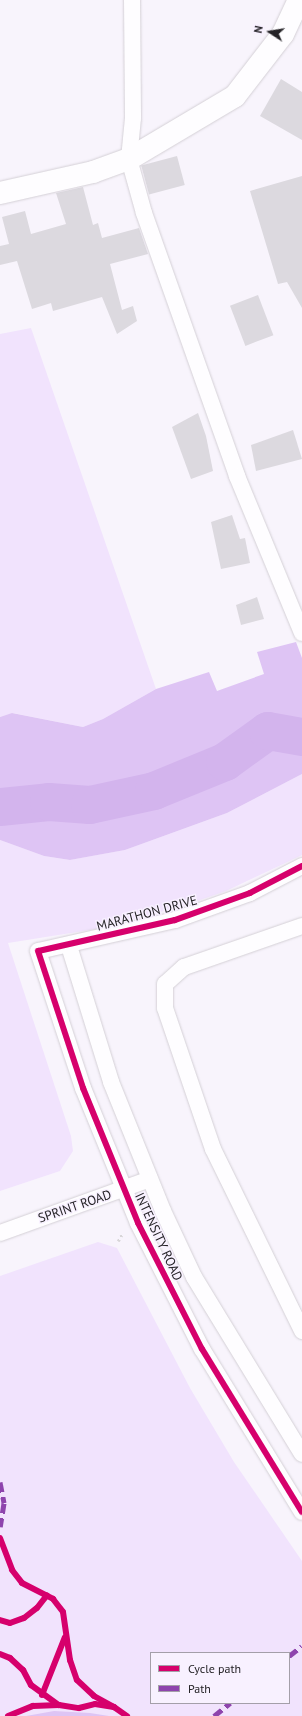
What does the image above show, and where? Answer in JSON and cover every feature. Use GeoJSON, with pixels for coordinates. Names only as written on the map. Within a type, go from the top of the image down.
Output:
{"type":"FeatureCollection","features":[{"type":"Feature","properties":{"kind":"street"},"geometry":{"type":"LineString","coordinates":[[132,0],[133,118],[129,160],[146,220],[237,476],[302,633]]}},
{"type":"Feature","properties":{"kind":"street"},"geometry":{"type":"LineString","coordinates":[[0,193],[94,172],[129,160],[235,96],[283,34],[299,0]]}},
{"type":"Feature","properties":{"kind":"street","name":"MARATHON DRIVE"},"geometry":{"type":"LineString","coordinates":[[38,951],[69,946],[176,920],[250,893],[302,866]]}},
{"type":"Feature","properties":{"kind":"street"},"geometry":{"type":"LineString","coordinates":[[302,926],[184,967],[165,984],[165,1008],[213,1149],[302,1331]]}},
{"type":"Feature","properties":{"kind":"street","name":"INTENSITY ROAD"},"geometry":{"type":"LineString","coordinates":[[69,946],[111,1082],[150,1179],[194,1277],[302,1454]]}},
{"type":"Feature","properties":{"kind":"street","name":"INTENSITY ROAD"},"geometry":{"type":"LineString","coordinates":[[38,951],[83,1088],[124,1189],[202,1348],[302,1512]]}},
{"type":"Feature","properties":{"kind":"street","name":"SPRINT ROAD"},"geometry":{"type":"LineString","coordinates":[[0,1233],[150,1179]]}},
{"type":"Feature","properties":{"kind":"path"},"geometry":{"type":"LineString","coordinates":[[118,1241],[124,1230]]}},
{"type":"Feature","properties":{"kind":"shaded area"},"geometry":{"type":"Polygon","coordinates":[[[31,328],[156,689],[103,719],[83,727],[13,713],[0,717],[0,334],[31,328]]]}},
{"type":"Feature","properties":{"kind":"shaded area"},"geometry":{"type":"Polygon","coordinates":[[[296,642],[302,658],[302,774],[227,813],[125,850],[70,860],[44,856],[0,840],[0,717],[12,713],[83,727],[103,719],[156,689],[209,672],[217,691],[264,674],[257,652],[296,642]]]}},
{"type":"Feature","properties":{"kind":"shaded area"},"geometry":{"type":"Polygon","coordinates":[[[302,774],[302,855],[226,891],[183,906],[96,929],[8,943],[71,1136],[73,1151],[60,1171],[0,1191],[0,840],[44,856],[70,860],[125,850],[227,813],[302,774]]]}},
{"type":"Feature","properties":{"kind":"shaded area"},"geometry":{"type":"Polygon","coordinates":[[[98,1242],[117,1248],[190,1388],[234,1462],[302,1561],[302,1716],[0,1716],[0,1276],[98,1242]]]}},
{"type":"Feature","properties":{"kind":"shaded area"},"geometry":{"type":"Polygon","coordinates":[[[54,1711],[90,1713],[109,1716],[26,1716],[54,1711]]]}},
{"type":"Feature","properties":{"kind":"building"},"geometry":{"type":"Polygon","coordinates":[[[281,79],[302,92],[302,140],[260,116],[281,79]]]}},
{"type":"Feature","properties":{"kind":"building"},"geometry":{"type":"Polygon","coordinates":[[[177,156],[185,185],[149,195],[141,166],[177,156]]]}},
{"type":"Feature","properties":{"kind":"building"},"geometry":{"type":"Polygon","coordinates":[[[302,176],[302,308],[287,282],[278,284],[250,191],[302,176]]]}},
{"type":"Feature","properties":{"kind":"building"},"geometry":{"type":"Polygon","coordinates":[[[83,187],[93,225],[98,223],[102,238],[139,228],[148,254],[110,264],[122,310],[133,306],[137,321],[117,334],[102,297],[53,311],[51,303],[32,309],[17,261],[0,265],[0,246],[9,244],[2,217],[25,211],[31,234],[66,224],[56,193],[83,187]]]}},
{"type":"Feature","properties":{"kind":"building"},"geometry":{"type":"Polygon","coordinates":[[[258,295],[273,335],[245,346],[230,306],[258,295]]]}},
{"type":"Feature","properties":{"kind":"building"},"geometry":{"type":"Polygon","coordinates":[[[198,413],[206,436],[213,471],[191,479],[172,427],[198,413]]]}},
{"type":"Feature","properties":{"kind":"building"},"geometry":{"type":"Polygon","coordinates":[[[293,430],[302,459],[256,471],[251,445],[293,430]]]}},
{"type":"Feature","properties":{"kind":"building"},"geometry":{"type":"Polygon","coordinates":[[[232,515],[240,539],[245,538],[250,563],[221,569],[211,522],[232,515]]]}},
{"type":"Feature","properties":{"kind":"building"},"geometry":{"type":"Polygon","coordinates":[[[257,597],[264,619],[241,625],[236,605],[257,597]]]}},
{"type":"Feature","properties":{"kind":"waterway"},"geometry":{"type":"LineString","coordinates":[[0,807],[49,802],[90,805],[154,791],[225,762],[268,731],[302,737]]}},
{"type":"Feature","properties":{"kind":"marked path"},"geometry":{"type":"LineString","coordinates":[[0,1482],[4,1503],[0,1527]]}},
{"type":"Feature","properties":{"kind":"marked path"},"geometry":{"type":"LineString","coordinates":[[290,1655],[302,1646]]}},
{"type":"Feature","properties":{"kind":"marked path"},"geometry":{"type":"LineString","coordinates":[[214,1716],[229,1704]]}},
{"type":"Feature","properties":{"kind":"cycle path"},"geometry":{"type":"LineString","coordinates":[[302,866],[250,893],[175,920],[38,951],[83,1088],[138,1223],[202,1349],[302,1512]]}},
{"type":"Feature","properties":{"kind":"cycle path"},"geometry":{"type":"LineString","coordinates":[[0,1538],[12,1570],[22,1583],[53,1599],[63,1612],[70,1660],[77,1680],[94,1696],[114,1707]]}},
{"type":"Feature","properties":{"kind":"cycle path"},"geometry":{"type":"LineString","coordinates":[[0,1620],[10,1623],[24,1618],[37,1608],[47,1595]]}},
{"type":"Feature","properties":{"kind":"cycle path"},"geometry":{"type":"LineString","coordinates":[[42,1695],[65,1637]]}},
{"type":"Feature","properties":{"kind":"cycle path"},"geometry":{"type":"LineString","coordinates":[[0,1654],[10,1658],[23,1670],[31,1685],[59,1705],[79,1708],[95,1704],[114,1707],[127,1716]]}},
{"type":"Feature","properties":{"kind":"cycle path"},"geometry":{"type":"LineString","coordinates":[[8,1716],[33,1706],[59,1705]]}}]}
